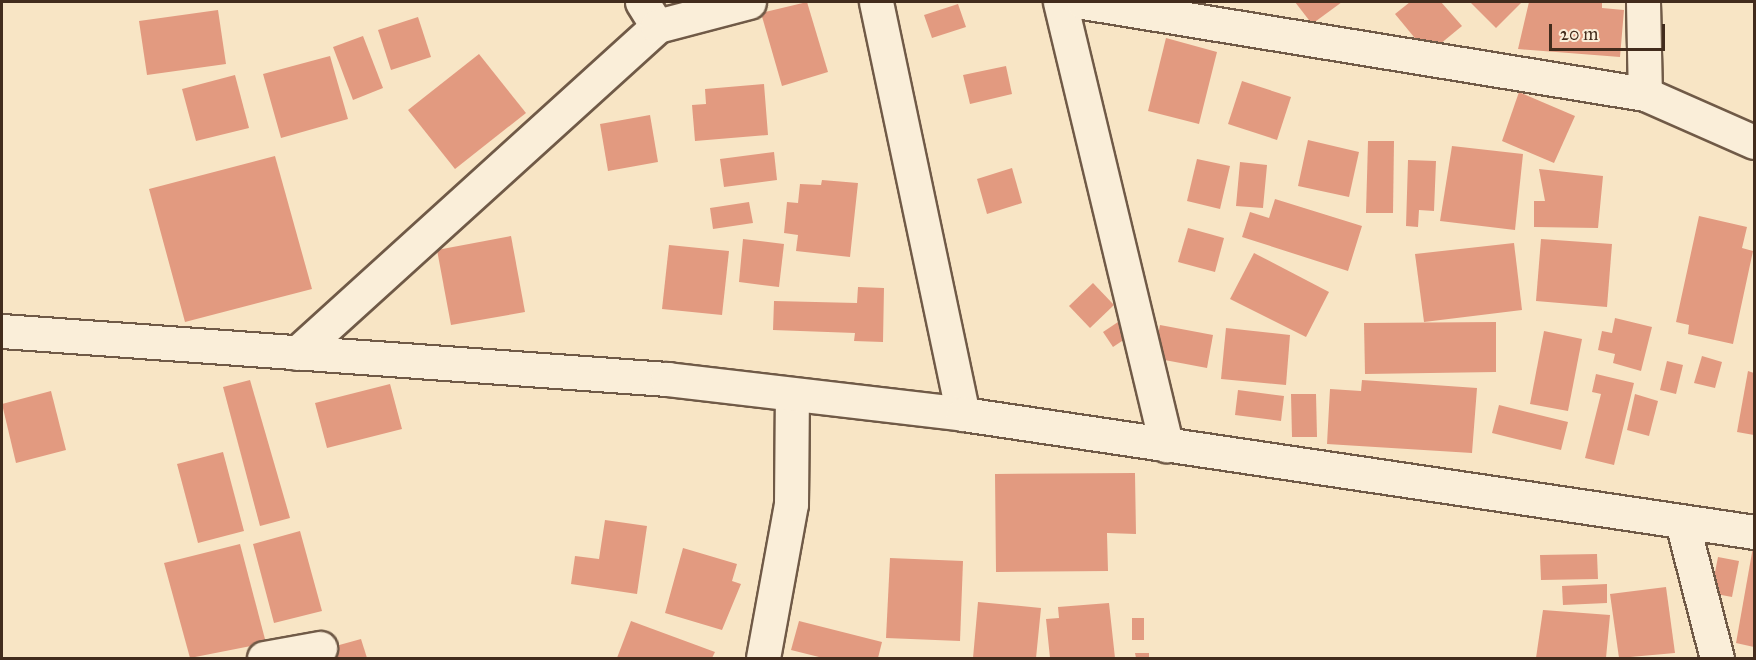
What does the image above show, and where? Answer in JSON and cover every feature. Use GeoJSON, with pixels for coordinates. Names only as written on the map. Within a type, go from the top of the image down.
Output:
{"type":"FeatureCollection","features":[{"type":"Feature","properties":{"kind":"street"},"geometry":{"type":"LineString","coordinates":[[297,353],[650,14],[749,2]]}},
{"type":"Feature","properties":{"kind":"street"},"geometry":{"type":"LineString","coordinates":[[876,2],[963,414]]}},
{"type":"Feature","properties":{"kind":"street"},"geometry":{"type":"LineString","coordinates":[[1060,2],[1166,445]]}},
{"type":"Feature","properties":{"kind":"street"},"geometry":{"type":"LineString","coordinates":[[1083,2],[1645,94],[1755,142]]}},
{"type":"Feature","properties":{"kind":"street"},"geometry":{"type":"LineString","coordinates":[[1643,2],[1645,94]]}},
{"type":"Feature","properties":{"kind":"street"},"geometry":{"type":"LineString","coordinates":[[2,331],[667,379],[792,397],[963,414],[1755,532]]}},
{"type":"Feature","properties":{"kind":"street"},"geometry":{"type":"LineString","coordinates":[[763,658],[791,504],[792,397]]}},
{"type":"Feature","properties":{"kind":"street"},"geometry":{"type":"LineString","coordinates":[[1682,522],[1717,658]]}},
{"type":"Feature","properties":{"kind":"street"},"geometry":{"type":"LineString","coordinates":[[264,658],[320,648]]}},
{"type":"Feature","properties":{"kind":"building"},"geometry":{"type":"Polygon","coordinates":[[[807,2],[828,72],[782,86],[761,13],[807,2]]]}},
{"type":"Feature","properties":{"kind":"building"},"geometry":{"type":"Polygon","coordinates":[[[1295,2],[1342,2],[1312,24],[1295,2]]]}},
{"type":"Feature","properties":{"kind":"building"},"geometry":{"type":"Polygon","coordinates":[[[1410,2],[1441,2],[1462,26],[1428,54],[1395,14],[1410,2]]]}},
{"type":"Feature","properties":{"kind":"building"},"geometry":{"type":"Polygon","coordinates":[[[1470,2],[1522,2],[1496,28],[1470,2]]]}},
{"type":"Feature","properties":{"kind":"building"},"geometry":{"type":"Polygon","coordinates":[[[1529,2],[1602,2],[1602,8],[1624,10],[1620,57],[1518,49],[1529,2]]]}},
{"type":"Feature","properties":{"kind":"building"},"geometry":{"type":"Polygon","coordinates":[[[958,4],[966,27],[932,38],[924,15],[958,4]]]}},
{"type":"Feature","properties":{"kind":"building"},"geometry":{"type":"Polygon","coordinates":[[[218,10],[226,64],[147,75],[139,21],[218,10]]]}},
{"type":"Feature","properties":{"kind":"building"},"geometry":{"type":"Polygon","coordinates":[[[418,17],[431,57],[391,70],[378,30],[418,17]]]}},
{"type":"Feature","properties":{"kind":"building"},"geometry":{"type":"Polygon","coordinates":[[[363,36],[383,88],[353,100],[333,47],[363,36]]]}},
{"type":"Feature","properties":{"kind":"building"},"geometry":{"type":"Polygon","coordinates":[[[1166,38],[1217,52],[1199,124],[1148,111],[1166,38]]]}},
{"type":"Feature","properties":{"kind":"building"},"geometry":{"type":"Polygon","coordinates":[[[479,54],[526,113],[455,169],[408,110],[479,54]]]}},
{"type":"Feature","properties":{"kind":"building"},"geometry":{"type":"Polygon","coordinates":[[[330,56],[348,119],[281,138],[263,74],[330,56]]]}},
{"type":"Feature","properties":{"kind":"building"},"geometry":{"type":"Polygon","coordinates":[[[1006,66],[1012,94],[970,104],[963,75],[1006,66]]]}},
{"type":"Feature","properties":{"kind":"building"},"geometry":{"type":"Polygon","coordinates":[[[235,75],[249,128],[196,141],[182,89],[235,75]]]}},
{"type":"Feature","properties":{"kind":"building"},"geometry":{"type":"Polygon","coordinates":[[[1242,81],[1291,97],[1277,140],[1228,124],[1242,81]]]}},
{"type":"Feature","properties":{"kind":"building"},"geometry":{"type":"Polygon","coordinates":[[[764,84],[768,135],[695,141],[692,105],[706,104],[705,89],[764,84]]]}},
{"type":"Feature","properties":{"kind":"building"},"geometry":{"type":"Polygon","coordinates":[[[1519,92],[1575,116],[1554,163],[1502,141],[1519,92]]]}},
{"type":"Feature","properties":{"kind":"building"},"geometry":{"type":"Polygon","coordinates":[[[650,115],[658,162],[608,171],[600,124],[650,115]]]}},
{"type":"Feature","properties":{"kind":"building"},"geometry":{"type":"Polygon","coordinates":[[[1308,140],[1359,152],[1349,197],[1298,186],[1308,140]]]}},
{"type":"Feature","properties":{"kind":"building"},"geometry":{"type":"Polygon","coordinates":[[[1368,141],[1394,141],[1393,213],[1366,213],[1368,141]]]}},
{"type":"Feature","properties":{"kind":"building"},"geometry":{"type":"Polygon","coordinates":[[[1452,146],[1523,154],[1515,230],[1440,221],[1452,146]]]}},
{"type":"Feature","properties":{"kind":"building"},"geometry":{"type":"Polygon","coordinates":[[[774,152],[777,180],[724,187],[720,159],[774,152]]]}},
{"type":"Feature","properties":{"kind":"building"},"geometry":{"type":"Polygon","coordinates":[[[275,156],[312,289],[185,322],[149,189],[275,156]]]}},
{"type":"Feature","properties":{"kind":"building"},"geometry":{"type":"Polygon","coordinates":[[[1197,159],[1230,166],[1220,209],[1187,201],[1197,159]]]}},
{"type":"Feature","properties":{"kind":"building"},"geometry":{"type":"Polygon","coordinates":[[[1408,160],[1436,161],[1434,211],[1419,210],[1418,227],[1406,226],[1408,160]]]}},
{"type":"Feature","properties":{"kind":"building"},"geometry":{"type":"Polygon","coordinates":[[[1240,162],[1267,165],[1263,208],[1236,206],[1240,162]]]}},
{"type":"Feature","properties":{"kind":"building"},"geometry":{"type":"Polygon","coordinates":[[[1012,168],[1022,203],[987,214],[977,179],[1012,168]]]}},
{"type":"Feature","properties":{"kind":"building"},"geometry":{"type":"Polygon","coordinates":[[[1539,169],[1603,176],[1598,228],[1534,227],[1534,201],[1545,201],[1539,169]]]}},
{"type":"Feature","properties":{"kind":"building"},"geometry":{"type":"Polygon","coordinates":[[[822,180],[858,183],[850,257],[796,251],[798,235],[784,233],[787,202],[798,203],[800,184],[821,185],[822,180]]]}},
{"type":"Feature","properties":{"kind":"building"},"geometry":{"type":"Polygon","coordinates":[[[1275,199],[1362,226],[1348,271],[1242,237],[1250,212],[1269,218],[1275,199]]]}},
{"type":"Feature","properties":{"kind":"building"},"geometry":{"type":"Polygon","coordinates":[[[749,202],[753,223],[713,229],[710,208],[749,202]]]}},
{"type":"Feature","properties":{"kind":"building"},"geometry":{"type":"Polygon","coordinates":[[[1699,216],[1747,227],[1742,248],[1753,251],[1733,344],[1688,334],[1689,325],[1676,322],[1699,216]]]}},
{"type":"Feature","properties":{"kind":"building"},"geometry":{"type":"Polygon","coordinates":[[[1188,228],[1224,238],[1215,272],[1178,262],[1188,228]]]}},
{"type":"Feature","properties":{"kind":"building"},"geometry":{"type":"Polygon","coordinates":[[[511,236],[525,312],[451,325],[437,250],[511,236]]]}},
{"type":"Feature","properties":{"kind":"building"},"geometry":{"type":"Polygon","coordinates":[[[743,239],[784,244],[779,287],[739,282],[743,239]]]}},
{"type":"Feature","properties":{"kind":"building"},"geometry":{"type":"Polygon","coordinates":[[[1541,239],[1612,244],[1607,307],[1536,301],[1541,239]]]}},
{"type":"Feature","properties":{"kind":"building"},"geometry":{"type":"Polygon","coordinates":[[[1514,243],[1522,310],[1424,322],[1415,254],[1514,243]]]}},
{"type":"Feature","properties":{"kind":"building"},"geometry":{"type":"Polygon","coordinates":[[[669,245],[729,251],[722,315],[662,309],[669,245]]]}},
{"type":"Feature","properties":{"kind":"building"},"geometry":{"type":"Polygon","coordinates":[[[1254,253],[1329,292],[1306,337],[1230,299],[1254,253]]]}},
{"type":"Feature","properties":{"kind":"building"},"geometry":{"type":"Polygon","coordinates":[[[1093,283],[1114,305],[1090,328],[1069,306],[1093,283]]]}},
{"type":"Feature","properties":{"kind":"building"},"geometry":{"type":"Polygon","coordinates":[[[858,287],[884,288],[883,342],[854,341],[855,333],[773,330],[774,301],[857,303],[858,287]]]}},
{"type":"Feature","properties":{"kind":"building"},"geometry":{"type":"Polygon","coordinates":[[[1124,318],[1134,333],[1113,347],[1103,332],[1124,318]]]}},
{"type":"Feature","properties":{"kind":"building"},"geometry":{"type":"Polygon","coordinates":[[[1615,318],[1652,327],[1641,371],[1613,363],[1615,354],[1598,350],[1602,331],[1612,333],[1615,318]]]}},
{"type":"Feature","properties":{"kind":"building"},"geometry":{"type":"Polygon","coordinates":[[[1496,322],[1496,372],[1365,374],[1364,323],[1496,322]]]}},
{"type":"Feature","properties":{"kind":"building"},"geometry":{"type":"Polygon","coordinates":[[[1160,325],[1213,335],[1207,368],[1154,358],[1160,325]]]}},
{"type":"Feature","properties":{"kind":"building"},"geometry":{"type":"Polygon","coordinates":[[[1226,328],[1290,335],[1286,385],[1221,379],[1226,328]]]}},
{"type":"Feature","properties":{"kind":"building"},"geometry":{"type":"Polygon","coordinates":[[[1544,331],[1582,339],[1568,411],[1530,404],[1544,331]]]}},
{"type":"Feature","properties":{"kind":"building"},"geometry":{"type":"Polygon","coordinates":[[[1702,356],[1722,362],[1715,388],[1694,383],[1702,356]]]}},
{"type":"Feature","properties":{"kind":"building"},"geometry":{"type":"Polygon","coordinates":[[[1667,361],[1683,365],[1676,394],[1660,390],[1667,361]]]}},
{"type":"Feature","properties":{"kind":"building"},"geometry":{"type":"Polygon","coordinates":[[[1748,371],[1754,373],[1754,435],[1737,432],[1748,371]]]}},
{"type":"Feature","properties":{"kind":"building"},"geometry":{"type":"Polygon","coordinates":[[[1596,374],[1634,383],[1614,465],[1585,458],[1601,394],[1592,392],[1596,374]]]}},
{"type":"Feature","properties":{"kind":"building"},"geometry":{"type":"Polygon","coordinates":[[[250,380],[290,518],[260,526],[223,387],[250,380]]]}},
{"type":"Feature","properties":{"kind":"building"},"geometry":{"type":"Polygon","coordinates":[[[1362,380],[1477,388],[1472,453],[1327,444],[1330,389],[1361,391],[1362,380]]]}},
{"type":"Feature","properties":{"kind":"building"},"geometry":{"type":"Polygon","coordinates":[[[390,384],[402,429],[327,448],[315,403],[390,384]]]}},
{"type":"Feature","properties":{"kind":"building"},"geometry":{"type":"Polygon","coordinates":[[[1238,390],[1284,396],[1281,421],[1235,415],[1238,390]]]}},
{"type":"Feature","properties":{"kind":"building"},"geometry":{"type":"Polygon","coordinates":[[[51,391],[66,450],[16,463],[2,404],[51,391]]]}},
{"type":"Feature","properties":{"kind":"building"},"geometry":{"type":"Polygon","coordinates":[[[1291,394],[1316,394],[1317,437],[1292,437],[1291,394]]]}},
{"type":"Feature","properties":{"kind":"building"},"geometry":{"type":"Polygon","coordinates":[[[1635,394],[1658,401],[1649,436],[1627,430],[1635,394]]]}},
{"type":"Feature","properties":{"kind":"building"},"geometry":{"type":"Polygon","coordinates":[[[1499,405],[1568,422],[1561,450],[1492,433],[1499,405]]]}},
{"type":"Feature","properties":{"kind":"building"},"geometry":{"type":"Polygon","coordinates":[[[223,452],[244,531],[198,543],[177,464],[223,452]]]}},
{"type":"Feature","properties":{"kind":"building"},"geometry":{"type":"Polygon","coordinates":[[[1135,473],[1136,534],[1107,533],[1108,571],[996,572],[995,474],[1135,473]]]}},
{"type":"Feature","properties":{"kind":"building"},"geometry":{"type":"Polygon","coordinates":[[[605,520],[647,526],[637,594],[571,584],[575,556],[599,559],[605,520]]]}},
{"type":"Feature","properties":{"kind":"building"},"geometry":{"type":"Polygon","coordinates":[[[300,531],[322,611],[274,623],[253,544],[300,531]]]}},
{"type":"Feature","properties":{"kind":"building"},"geometry":{"type":"Polygon","coordinates":[[[240,544],[266,643],[190,658],[164,563],[240,544]]]}},
{"type":"Feature","properties":{"kind":"building"},"geometry":{"type":"Polygon","coordinates":[[[1754,547],[1754,647],[1736,643],[1754,547]]]}},
{"type":"Feature","properties":{"kind":"building"},"geometry":{"type":"Polygon","coordinates":[[[683,548],[737,564],[732,581],[741,584],[722,630],[665,613],[683,548]]]}},
{"type":"Feature","properties":{"kind":"building"},"geometry":{"type":"Polygon","coordinates":[[[1597,554],[1598,579],[1541,580],[1540,555],[1597,554]]]}},
{"type":"Feature","properties":{"kind":"building"},"geometry":{"type":"Polygon","coordinates":[[[1718,557],[1739,561],[1732,597],[1711,593],[1718,557]]]}},
{"type":"Feature","properties":{"kind":"building"},"geometry":{"type":"Polygon","coordinates":[[[890,558],[963,561],[960,641],[886,638],[890,558]]]}},
{"type":"Feature","properties":{"kind":"building"},"geometry":{"type":"Polygon","coordinates":[[[1607,584],[1607,603],[1563,605],[1562,586],[1607,584]]]}},
{"type":"Feature","properties":{"kind":"building"},"geometry":{"type":"Polygon","coordinates":[[[1666,587],[1675,653],[1619,658],[1610,594],[1666,587]]]}},
{"type":"Feature","properties":{"kind":"building"},"geometry":{"type":"Polygon","coordinates":[[[978,602],[1041,608],[1036,658],[973,658],[978,602]]]}},
{"type":"Feature","properties":{"kind":"building"},"geometry":{"type":"Polygon","coordinates":[[[1109,603],[1115,658],[1050,658],[1046,619],[1059,618],[1058,607],[1109,603]]]}},
{"type":"Feature","properties":{"kind":"building"},"geometry":{"type":"Polygon","coordinates":[[[1543,610],[1610,615],[1606,658],[1536,658],[1543,610]]]}},
{"type":"Feature","properties":{"kind":"building"},"geometry":{"type":"Polygon","coordinates":[[[1132,618],[1144,618],[1144,640],[1132,640],[1132,618]]]}},
{"type":"Feature","properties":{"kind":"building"},"geometry":{"type":"Polygon","coordinates":[[[631,621],[715,652],[712,658],[617,658],[631,621]]]}},
{"type":"Feature","properties":{"kind":"building"},"geometry":{"type":"Polygon","coordinates":[[[799,621],[882,642],[878,658],[823,658],[791,650],[799,621]]]}},
{"type":"Feature","properties":{"kind":"building"},"geometry":{"type":"Polygon","coordinates":[[[361,639],[367,658],[304,658],[303,655],[361,639]]]}},
{"type":"Feature","properties":{"kind":"building"},"geometry":{"type":"Polygon","coordinates":[[[1135,653],[1149,653],[1149,658],[1136,658],[1135,653]]]}}]}
